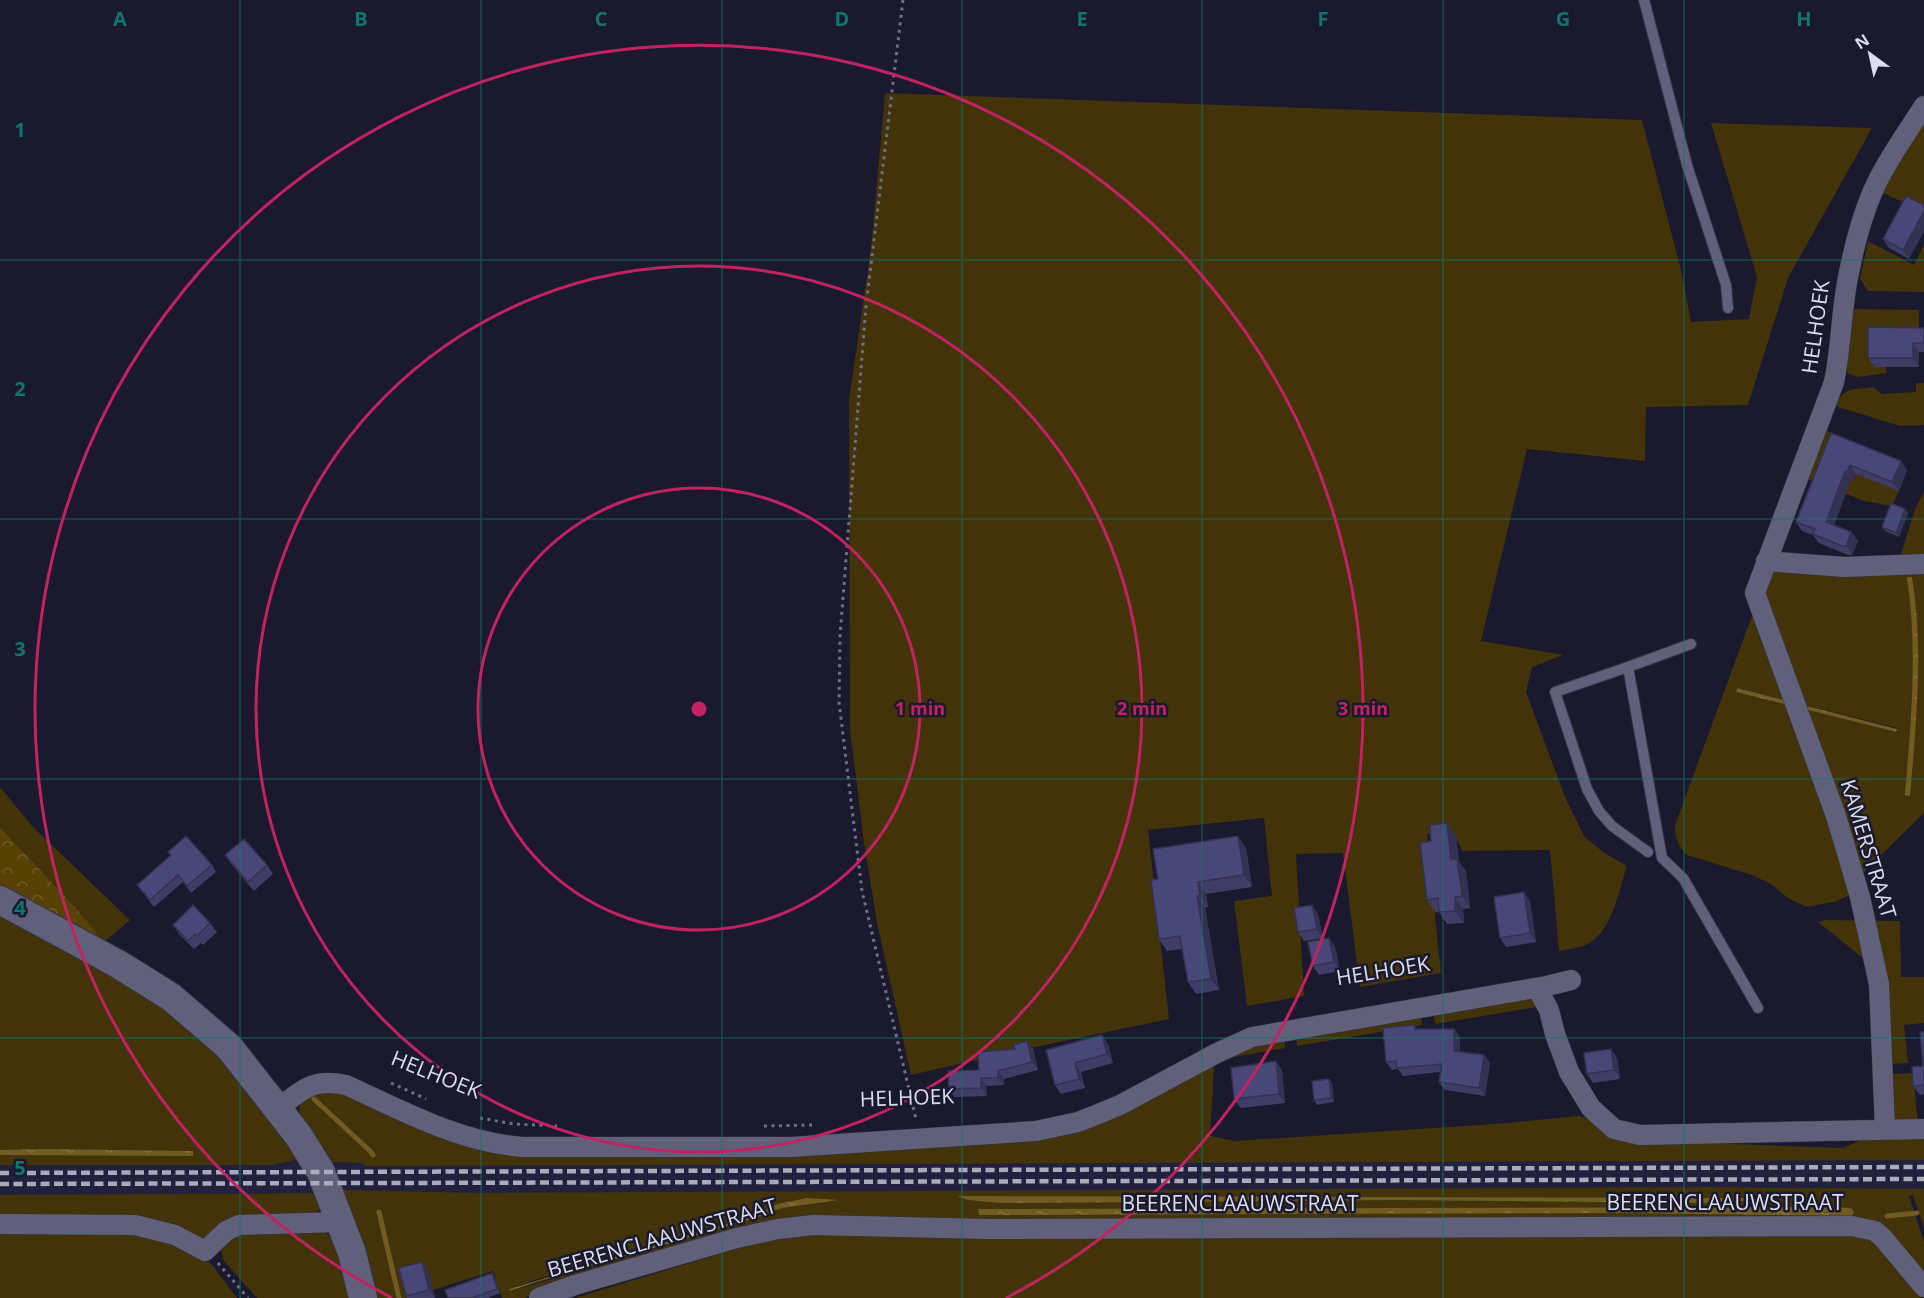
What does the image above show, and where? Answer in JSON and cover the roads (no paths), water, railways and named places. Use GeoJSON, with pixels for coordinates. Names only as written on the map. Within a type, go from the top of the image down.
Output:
{"type":"FeatureCollection","features":[{"type":"Feature","properties":{"kind":"street","name":"HELHOEK"},"geometry":{"type":"LineString","coordinates":[[1755,593],[1834,382],[1849,269],[1863,220],[1884,170],[1924,106]]}},
{"type":"Feature","properties":{"kind":"street"},"geometry":{"type":"LineString","coordinates":[[1766,561],[1844,567],[1924,564]]}},
{"type":"Feature","properties":{"kind":"street","name":"KAMERSTRAAT"},"geometry":{"type":"LineString","coordinates":[[1755,593],[1836,816],[1860,897],[1879,984],[1885,1129]]}},
{"type":"Feature","properties":{"kind":"street"},"geometry":{"type":"LineString","coordinates":[[0,900],[118,964],[171,997],[229,1047],[279,1108],[321,1172],[352,1253],[363,1298]]}},
{"type":"Feature","properties":{"kind":"street","name":"HELHOEK"},"geometry":{"type":"LineString","coordinates":[[279,1108],[308,1086],[319,1082],[332,1082],[346,1085],[455,1134],[504,1146],[791,1147],[1036,1131],[1078,1122],[1120,1105],[1216,1053],[1252,1037],[1537,988],[1571,980]]}},
{"type":"Feature","properties":{"kind":"street"},"geometry":{"type":"LineString","coordinates":[[1537,988],[1549,1010],[1569,1072],[1591,1108],[1614,1129],[1640,1135],[1924,1129]]}},
{"type":"Feature","properties":{"kind":"street"},"geometry":{"type":"LineString","coordinates":[[0,1224],[135,1225],[175,1235],[205,1251],[226,1231],[239,1225],[341,1222]]}},
{"type":"Feature","properties":{"kind":"street","name":"BEERENCLAAUWSTRAAT"},"geometry":{"type":"LineString","coordinates":[[539,1298],[574,1285],[737,1238],[778,1229],[813,1225],[989,1229],[1852,1226],[1875,1232],[1883,1238],[1924,1287]]}},
{"type":"Feature","properties":{"kind":"lane"},"geometry":{"type":"LineString","coordinates":[[1644,0],[1687,165],[1726,285],[1728,308]]}},
{"type":"Feature","properties":{"kind":"lane"},"geometry":{"type":"LineString","coordinates":[[1648,852],[1612,826],[1599,811],[1587,789],[1555,692],[1691,644]]}},
{"type":"Feature","properties":{"kind":"lane"},"geometry":{"type":"LineString","coordinates":[[1628,667],[1662,858],[1683,878],[1758,1008]]}},
{"type":"Feature","properties":{"kind":"water"},"geometry":{"type":"Polygon","coordinates":[[[1907,577],[1912,577],[1918,632],[1916,714],[1910,796],[1905,795],[1913,659],[1907,577]]]}},
{"type":"Feature","properties":{"kind":"water"},"geometry":{"type":"Polygon","coordinates":[[[1737,688],[1897,729],[1896,732],[1736,692],[1737,688]]]}},
{"type":"Feature","properties":{"kind":"water"},"geometry":{"type":"Polygon","coordinates":[[[0,1150],[193,1151],[193,1156],[0,1155],[0,1150]]]}},
{"type":"Feature","properties":{"kind":"water"},"geometry":{"type":"Polygon","coordinates":[[[957,1196],[1762,1198],[1762,1200],[1702,1203],[1399,1200],[1001,1203],[968,1200],[957,1196]]]}},
{"type":"Feature","properties":{"kind":"water"},"geometry":{"type":"Polygon","coordinates":[[[807,1198],[838,1200],[782,1208],[753,1219],[510,1291],[509,1289],[745,1218],[778,1204],[807,1198]]]}},
{"type":"Feature","properties":{"kind":"water"},"geometry":{"type":"Polygon","coordinates":[[[1851,1208],[1854,1212],[1852,1216],[1612,1213],[979,1215],[978,1209],[1851,1208]]]}},
{"type":"Feature","properties":{"kind":"waterway"},"geometry":{"type":"LineString","coordinates":[[314,1099],[373,1155]]}},
{"type":"Feature","properties":{"kind":"waterway"},"geometry":{"type":"LineString","coordinates":[[379,1212],[399,1298]]}},
{"type":"Feature","properties":{"kind":"waterway"},"geometry":{"type":"LineString","coordinates":[[1887,1216],[1917,1213]]}},
{"type":"Feature","properties":{"kind":"railway"},"geometry":{"type":"LineString","coordinates":[[0,1173],[1924,1167]]}},
{"type":"Feature","properties":{"kind":"railway"},"geometry":{"type":"LineString","coordinates":[[0,1184],[1924,1179]]}}]}
